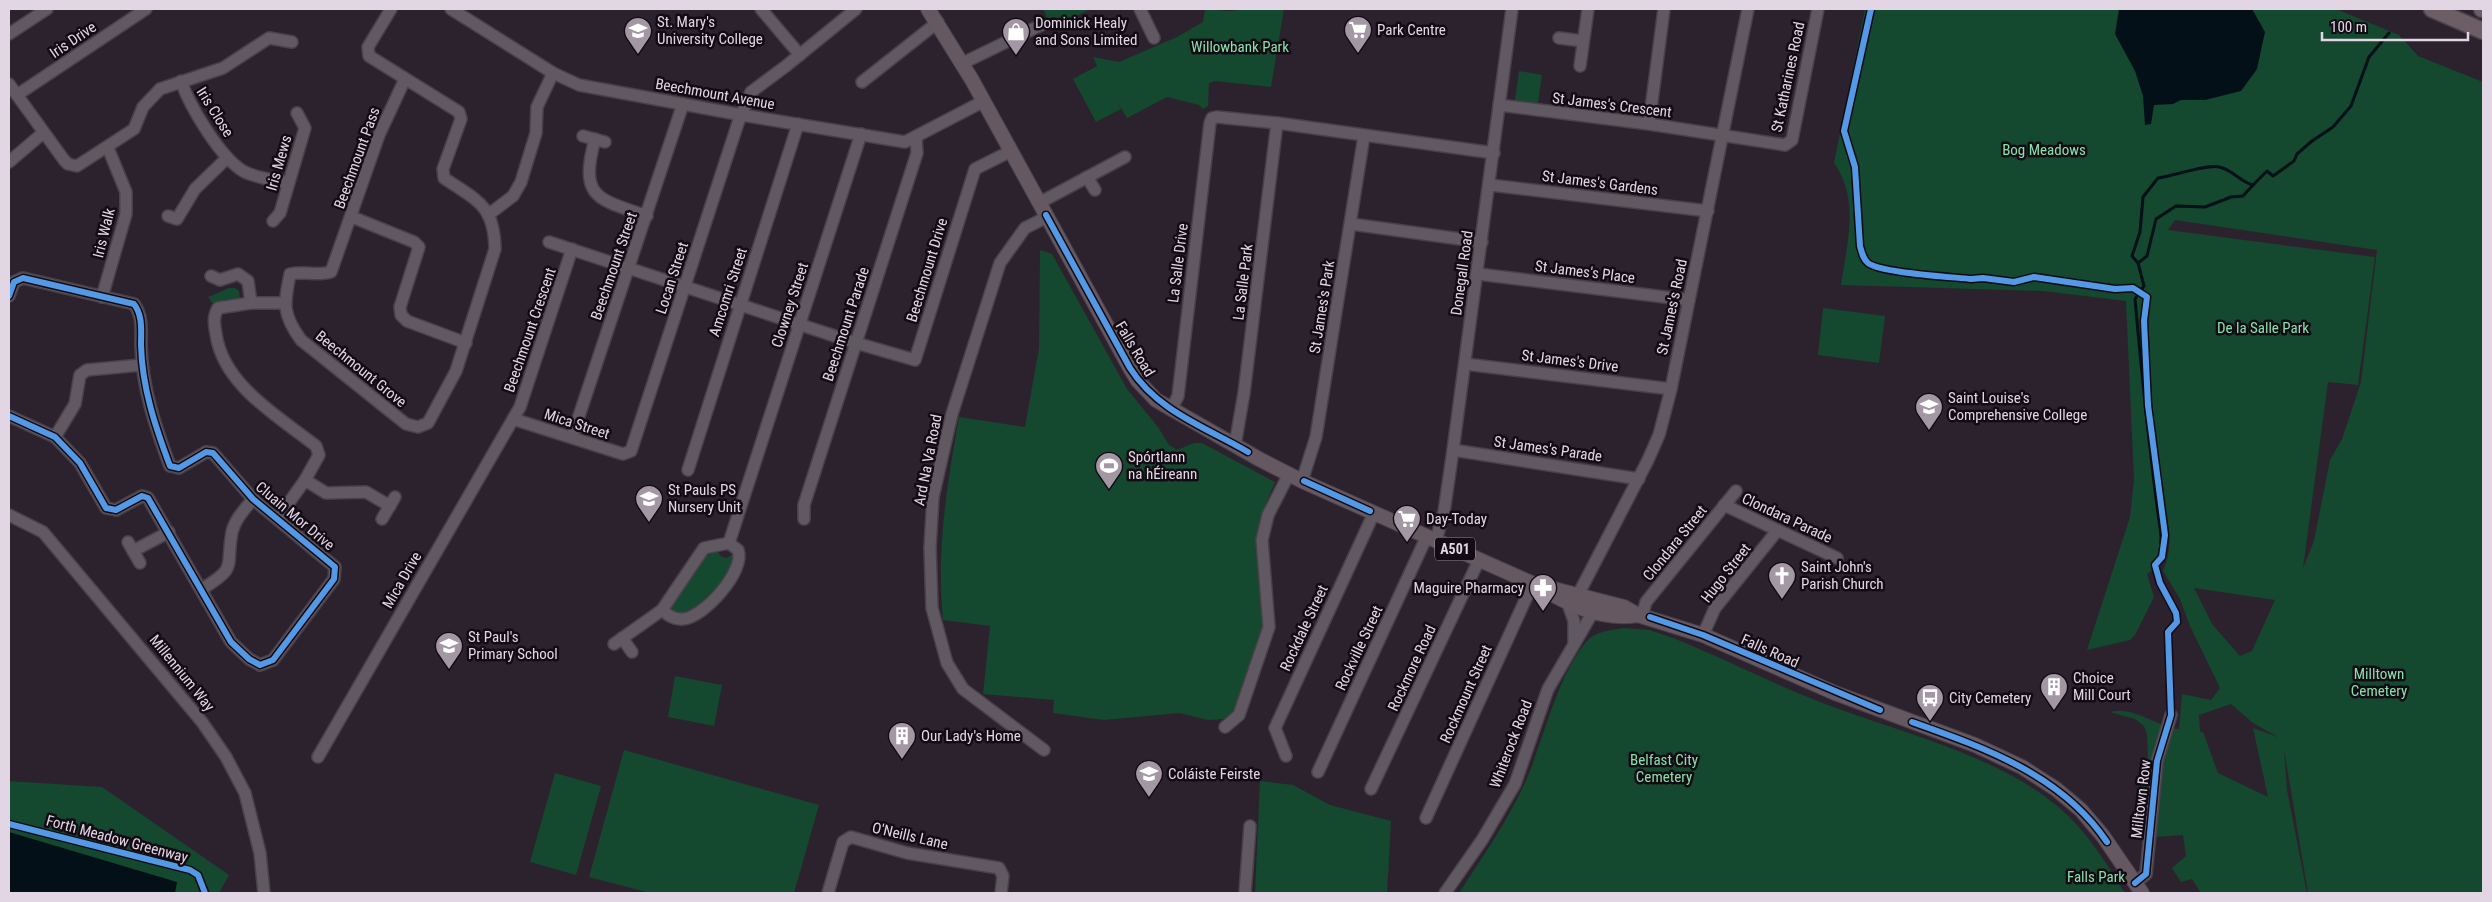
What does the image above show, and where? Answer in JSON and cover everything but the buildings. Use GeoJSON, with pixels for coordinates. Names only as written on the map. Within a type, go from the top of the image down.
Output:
{"type":"FeatureCollection","features":[{"type":"Feature","properties":{"kind":"highway"},"geometry":{"type":"LineString","coordinates":[[2432,9],[2483,31]]}},
{"type":"Feature","properties":{"kind":"main road","name":"Falls Road"},"geometry":{"type":"LineString","coordinates":[[934,13],[1138,382],[1156,400],[1171,410],[1296,477],[1534,584],[1573,600],[1594,606],[1624,607],[1640,615],[1703,635],[1835,693],[1984,749],[2038,777],[2072,801],[2090,819],[2139,888]]}},
{"type":"Feature","properties":{"kind":"street"},"geometry":{"type":"LineString","coordinates":[[9,34],[47,9]]}},
{"type":"Feature","properties":{"kind":"street","name":"Iris Drive"},"geometry":{"type":"LineString","coordinates":[[12,90],[146,9]]}},
{"type":"Feature","properties":{"kind":"street"},"geometry":{"type":"LineString","coordinates":[[391,9],[368,47],[369,56],[459,112],[461,119],[443,169],[444,178],[477,199],[488,215],[513,196],[521,182],[536,133],[537,108],[553,73]]}},
{"type":"Feature","properties":{"kind":"street","name":"Beechmount Avenue"},"geometry":{"type":"LineString","coordinates":[[451,9],[553,73],[579,85],[742,115],[905,142],[984,101]]}},
{"type":"Feature","properties":{"kind":"street"},"geometry":{"type":"LineString","coordinates":[[760,9],[800,55]]}},
{"type":"Feature","properties":{"kind":"street","name":"Locan Street"},"geometry":{"type":"LineString","coordinates":[[631,451],[751,92],[856,9]]}},
{"type":"Feature","properties":{"kind":"street"},"geometry":{"type":"LineString","coordinates":[[1140,9],[1154,38]]}},
{"type":"Feature","properties":{"kind":"street","name":"Donegall Road"},"geometry":{"type":"LineString","coordinates":[[1431,538],[1444,512],[1478,274],[1512,9]]}},
{"type":"Feature","properties":{"kind":"street"},"geometry":{"type":"LineString","coordinates":[[1580,66],[1588,9]]}},
{"type":"Feature","properties":{"kind":"street"},"geometry":{"type":"LineString","coordinates":[[1649,124],[1664,9]]}},
{"type":"Feature","properties":{"kind":"street","name":"St James's Road"},"geometry":{"type":"LineString","coordinates":[[1573,600],[1639,478],[1659,435],[1671,389],[1748,9]]}},
{"type":"Feature","properties":{"kind":"street","name":"St Katharines Road"},"geometry":{"type":"LineString","coordinates":[[1722,136],[1784,145],[1792,140],[1818,9]]}},
{"type":"Feature","properties":{"kind":"street"},"geometry":{"type":"LineString","coordinates":[[862,82],[934,13]]}},
{"type":"Feature","properties":{"kind":"street"},"geometry":{"type":"LineString","coordinates":[[963,63],[1041,25]]}},
{"type":"Feature","properties":{"kind":"street"},"geometry":{"type":"LineString","coordinates":[[181,81],[223,68],[269,38],[292,42]]}},
{"type":"Feature","properties":{"kind":"street"},"geometry":{"type":"LineString","coordinates":[[1559,38],[1583,42]]}},
{"type":"Feature","properties":{"kind":"street","name":"Beechmount Pass"},"geometry":{"type":"LineString","coordinates":[[284,303],[290,274],[300,272],[322,275],[331,272],[352,217],[379,135],[405,79]]}},
{"type":"Feature","properties":{"kind":"street","name":"Iris Close"},"geometry":{"type":"LineString","coordinates":[[42,133],[68,164],[77,166],[85,163],[134,129],[143,107],[160,89],[181,81],[188,100],[227,158],[245,172],[288,183]]}},
{"type":"Feature","properties":{"kind":"street"},"geometry":{"type":"LineString","coordinates":[[9,162],[42,133],[12,90]]}},
{"type":"Feature","properties":{"kind":"street","name":"Beechmount Street"},"geometry":{"type":"LineString","coordinates":[[572,437],[683,104]]}},
{"type":"Feature","properties":{"kind":"street","name":"St James's Crescent"},"geometry":{"type":"LineString","coordinates":[[1499,105],[1649,124],[1722,136]]}},
{"type":"Feature","properties":{"kind":"street","name":"Iris Mews"},"geometry":{"type":"LineString","coordinates":[[273,221],[280,213],[305,128],[297,113]]}},
{"type":"Feature","properties":{"kind":"street","name":"La Salle Drive"},"geometry":{"type":"LineString","coordinates":[[1171,410],[1178,396],[1210,122],[1212,118],[1218,117],[1277,123]]}},
{"type":"Feature","properties":{"kind":"street"},"geometry":{"type":"LineString","coordinates":[[1277,123],[1494,153]]}},
{"type":"Feature","properties":{"kind":"street","name":"La Salle Park"},"geometry":{"type":"LineString","coordinates":[[1235,445],[1244,393],[1277,123]]}},
{"type":"Feature","properties":{"kind":"street","name":"Amcomri Street"},"geometry":{"type":"LineString","coordinates":[[688,470],[798,124]]}},
{"type":"Feature","properties":{"kind":"street","name":"Clowney Street"},"geometry":{"type":"LineString","coordinates":[[729,543],[861,134]]}},
{"type":"Feature","properties":{"kind":"street"},"geometry":{"type":"LineString","coordinates":[[583,136],[600,141],[589,162],[588,178],[594,194],[610,204],[647,216]]}},
{"type":"Feature","properties":{"kind":"street","name":"St James's Park"},"geometry":{"type":"LineString","coordinates":[[1225,727],[1239,715],[1269,627],[1262,540],[1268,515],[1296,477],[1316,437],[1364,136]]}},
{"type":"Feature","properties":{"kind":"street","name":"Beechmount Parade"},"geometry":{"type":"LineString","coordinates":[[804,519],[804,505],[917,154],[916,137]]}},
{"type":"Feature","properties":{"kind":"street","name":"Iris Walk"},"geometry":{"type":"LineString","coordinates":[[102,297],[126,214],[126,192],[108,148]]}},
{"type":"Feature","properties":{"kind":"street","name":"Beechmount Drive"},"geometry":{"type":"LineString","coordinates":[[856,343],[914,360],[975,169],[1011,151]]}},
{"type":"Feature","properties":{"kind":"street"},"geometry":{"type":"LineString","coordinates":[[1039,203],[1125,157]]}},
{"type":"Feature","properties":{"kind":"street"},"geometry":{"type":"LineString","coordinates":[[168,216],[177,219],[195,189],[227,158]]}},
{"type":"Feature","properties":{"kind":"street"},"geometry":{"type":"LineString","coordinates":[[1087,177],[1095,190]]}},
{"type":"Feature","properties":{"kind":"street","name":"St James's Gardens"},"geometry":{"type":"LineString","coordinates":[[1490,185],[1708,211]]}},
{"type":"Feature","properties":{"kind":"street","name":"Beechmount Grove"},"geometry":{"type":"LineString","coordinates":[[284,303],[292,327],[301,340],[406,424],[418,427],[428,423],[456,371],[495,250],[492,222],[488,215]]}},
{"type":"Feature","properties":{"kind":"street"},"geometry":{"type":"LineString","coordinates":[[352,217],[376,225],[414,242],[419,247],[400,307],[401,315],[407,321],[466,343]]}},
{"type":"Feature","properties":{"kind":"street","name":"Ard Na Va Road"},"geometry":{"type":"LineString","coordinates":[[1044,750],[963,690],[947,663],[932,608],[930,548],[933,497],[952,414],[1000,264],[1026,228],[1047,217]]}},
{"type":"Feature","properties":{"kind":"street"},"geometry":{"type":"LineString","coordinates":[[1351,224],[1482,242]]}},
{"type":"Feature","properties":{"kind":"street"},"geometry":{"type":"LineString","coordinates":[[549,242],[856,343]]}},
{"type":"Feature","properties":{"kind":"street","name":"Beechmount Crescent"},"geometry":{"type":"LineString","coordinates":[[513,419],[520,407],[572,249]]}},
{"type":"Feature","properties":{"kind":"street"},"geometry":{"type":"LineString","coordinates":[[211,276],[220,280],[238,274],[248,282],[251,303]]}},
{"type":"Feature","properties":{"kind":"street","name":"St James's Place"},"geometry":{"type":"LineString","coordinates":[[1478,274],[1689,300]]}},
{"type":"Feature","properties":{"kind":"street","name":"Cluain Mor Drive"},"geometry":{"type":"LineString","coordinates":[[9,296],[14,282],[23,278],[134,304],[140,312],[141,365],[152,420],[170,466],[179,468],[206,452],[212,453],[253,499],[335,566],[334,579],[272,660],[260,665],[249,659],[231,642],[148,498],[142,496],[116,510],[106,508],[80,463],[55,437],[9,416]]}},
{"type":"Feature","properties":{"kind":"street"},"geometry":{"type":"LineString","coordinates":[[278,518],[305,480],[319,455],[316,446],[264,406],[234,378],[223,360],[217,342],[213,317],[218,308],[251,303],[284,303]]}},
{"type":"Feature","properties":{"kind":"street","name":"St James's Drive"},"geometry":{"type":"LineString","coordinates":[[1465,364],[1671,389]]}},
{"type":"Feature","properties":{"kind":"street"},"geometry":{"type":"LineString","coordinates":[[55,437],[75,404],[80,376],[87,370],[141,365]]}},
{"type":"Feature","properties":{"kind":"street","name":"Mica Street"},"geometry":{"type":"LineString","coordinates":[[513,419],[623,454],[631,451]]}},
{"type":"Feature","properties":{"kind":"street","name":"Mica Drive"},"geometry":{"type":"LineString","coordinates":[[318,757],[513,419]]}},
{"type":"Feature","properties":{"kind":"street","name":"St James's Parade"},"geometry":{"type":"LineString","coordinates":[[1453,450],[1639,478]]}},
{"type":"Feature","properties":{"kind":"street"},"geometry":{"type":"LineString","coordinates":[[305,480],[326,493],[366,492],[393,501],[382,519]]}},
{"type":"Feature","properties":{"kind":"street","name":"Clondara Street"},"geometry":{"type":"LineString","coordinates":[[1640,615],[1646,602],[1736,491]]}},
{"type":"Feature","properties":{"kind":"street"},"geometry":{"type":"LineString","coordinates":[[202,589],[221,578],[229,568],[232,530],[239,516],[253,499]]}},
{"type":"Feature","properties":{"kind":"street","name":"Clondara Parade"},"geometry":{"type":"LineString","coordinates":[[1724,506],[1836,558]]}},
{"type":"Feature","properties":{"kind":"street","name":"Rockdale Street"},"geometry":{"type":"LineString","coordinates":[[1286,756],[1275,728],[1374,513]]}},
{"type":"Feature","properties":{"kind":"street","name":"Millennium Way"},"geometry":{"type":"LineString","coordinates":[[9,515],[43,532],[202,722],[217,743],[245,792],[260,853],[264,893]]}},
{"type":"Feature","properties":{"kind":"street","name":"Hugo Street"},"geometry":{"type":"LineString","coordinates":[[1703,635],[1715,608],[1777,531]]}},
{"type":"Feature","properties":{"kind":"street"},"geometry":{"type":"LineString","coordinates":[[140,563],[130,546],[169,532]]}},
{"type":"Feature","properties":{"kind":"street","name":"Rockville Street"},"geometry":{"type":"LineString","coordinates":[[1318,772],[1431,538]]}},
{"type":"Feature","properties":{"kind":"street"},"geometry":{"type":"LineString","coordinates":[[632,652],[618,641],[662,610],[704,548],[729,543],[738,550],[740,563],[735,575],[699,612],[689,618],[675,618],[662,610]]}},
{"type":"Feature","properties":{"kind":"street","name":"Rockmore Road"},"geometry":{"type":"LineString","coordinates":[[1371,789],[1479,560]]}},
{"type":"Feature","properties":{"kind":"street","name":"Rockmount Street"},"geometry":{"type":"LineString","coordinates":[[1426,818],[1534,584]]}},
{"type":"Feature","properties":{"kind":"street"},"geometry":{"type":"LineString","coordinates":[[1573,600],[1574,642]]}},
{"type":"Feature","properties":{"kind":"street","name":"Whiterock Road"},"geometry":{"type":"LineString","coordinates":[[1445,893],[1482,840],[1515,784],[1548,689],[1594,606]]}},
{"type":"Feature","properties":{"kind":"street","name":"Milltown Row"},"geometry":{"type":"LineString","coordinates":[[2139,888],[2146,874],[2157,761],[2171,715]]}},
{"type":"Feature","properties":{"kind":"street"},"geometry":{"type":"LineString","coordinates":[[1245,893],[1250,826]]}},
{"type":"Feature","properties":{"kind":"street","name":"O'Neills Lane"},"geometry":{"type":"LineString","coordinates":[[828,893],[843,842],[851,837],[907,853],[999,868],[1003,876],[1001,893]]}},
{"type":"Feature","properties":{"kind":"green space"},"geometry":{"type":"Polygon","coordinates":[[[1043,9],[1091,9],[1046,30],[1046,15],[1043,9]]]}},
{"type":"Feature","properties":{"kind":"green space","name":"Willowbank Park"},"geometry":{"type":"Polygon","coordinates":[[[1205,9],[1230,11],[1284,9],[1271,87],[1215,81],[1209,83],[1208,106],[1203,109],[1199,105],[1167,97],[1127,118],[1117,101],[1121,109],[1096,122],[1073,79],[1097,66],[1093,57],[1119,62],[1177,37],[1203,22],[1205,9]]]}},
{"type":"Feature","properties":{"kind":"green space"},"geometry":{"type":"Polygon","coordinates":[[[1865,9],[2336,9],[2399,35],[2418,56],[2483,82],[2483,893],[2308,893],[2284,749],[2287,790],[2307,893],[2201,893],[2192,879],[2181,882],[2172,868],[2186,856],[2183,835],[2155,837],[2145,824],[2140,775],[2148,756],[2147,734],[2144,726],[2135,719],[2110,712],[2127,711],[2162,725],[2179,729],[2182,694],[2211,700],[2220,688],[2190,626],[2180,599],[2163,571],[2168,557],[2169,543],[2166,515],[2159,564],[2147,574],[2154,597],[2135,635],[2130,640],[2087,650],[2130,517],[2134,480],[2126,301],[2043,291],[1841,285],[1850,222],[1847,191],[1834,163],[1865,9]],[[2175,220],[2168,230],[2375,257],[2358,385],[2328,382],[2303,568],[2314,541],[2330,460],[2342,439],[2361,382],[2377,250],[2175,220]],[[2194,588],[2212,624],[2240,656],[2252,651],[2275,600],[2194,588]],[[2231,704],[2199,715],[2200,732],[2203,732],[2218,773],[2268,797],[2253,728],[2278,737],[2253,723],[2231,704]]]}},
{"type":"Feature","properties":{"kind":"green space"},"geometry":{"type":"Polygon","coordinates":[[[1519,71],[1542,75],[1538,103],[1515,100],[1519,71]]]}},
{"type":"Feature","properties":{"kind":"green space","name":"Spórtlann na hÉireann"},"geometry":{"type":"Polygon","coordinates":[[[1040,250],[1052,254],[1127,389],[1158,427],[1169,445],[1177,450],[1194,443],[1202,443],[1275,482],[1262,513],[1258,533],[1257,556],[1263,635],[1237,709],[1223,719],[1208,720],[1179,713],[1104,720],[1053,713],[1054,700],[983,694],[990,626],[943,620],[941,594],[942,543],[950,467],[959,417],[1025,427],[1039,348],[1040,250]]]}},
{"type":"Feature","properties":{"kind":"green space"},"geometry":{"type":"Polygon","coordinates":[[[229,288],[235,288],[239,291],[240,299],[212,303],[208,297],[229,288]]]}},
{"type":"Feature","properties":{"kind":"green space"},"geometry":{"type":"Polygon","coordinates":[[[1823,308],[1885,316],[1879,363],[1818,355],[1823,308]]]}},
{"type":"Feature","properties":{"kind":"green space"},"geometry":{"type":"Polygon","coordinates":[[[708,551],[717,551],[722,557],[727,558],[734,553],[736,558],[727,578],[689,613],[676,613],[670,606],[708,551]]]}},
{"type":"Feature","properties":{"kind":"green space","name":"Belfast City Cemetery"},"geometry":{"type":"Polygon","coordinates":[[[1624,628],[1650,630],[1673,638],[1815,700],[1970,756],[1999,769],[2027,784],[2063,811],[2093,844],[2125,893],[1459,893],[1502,827],[1524,785],[1558,692],[1575,657],[1594,635],[1624,628]]]}},
{"type":"Feature","properties":{"kind":"green space"},"geometry":{"type":"Polygon","coordinates":[[[675,676],[722,685],[714,726],[668,717],[675,676]]]}},
{"type":"Feature","properties":{"kind":"green space"},"geometry":{"type":"Polygon","coordinates":[[[624,750],[819,805],[794,893],[650,893],[589,877],[624,750]]]}},
{"type":"Feature","properties":{"kind":"green space"},"geometry":{"type":"Polygon","coordinates":[[[555,773],[601,786],[576,875],[530,862],[555,773]]]}},
{"type":"Feature","properties":{"kind":"green space"},"geometry":{"type":"Polygon","coordinates":[[[9,781],[102,787],[229,875],[219,893],[9,893],[9,781]]]}},
{"type":"Feature","properties":{"kind":"green space"},"geometry":{"type":"Polygon","coordinates":[[[1260,781],[1293,785],[1330,805],[1391,821],[1387,893],[1255,893],[1260,781]]]}},
{"type":"Feature","properties":{"kind":"shaded area"},"geometry":{"type":"Polygon","coordinates":[[[2119,9],[2252,9],[2265,32],[2257,69],[2241,91],[2205,100],[2181,100],[2173,104],[2154,105],[2151,124],[2145,125],[2143,96],[2135,71],[2115,34],[2119,9]]]}},
{"type":"Feature","properties":{"kind":"shaded area"},"geometry":{"type":"Polygon","coordinates":[[[9,832],[177,882],[175,893],[9,893],[9,832]]]}},
{"type":"Feature","properties":{"kind":"waterway"},"geometry":{"type":"LineString","coordinates":[[2161,550],[2161,535],[2146,417],[2135,299],[2144,286],[2138,263],[2132,256],[2140,232],[2143,197],[2158,178],[2207,167],[2224,168],[2253,185],[2267,171],[2273,176],[2294,161],[2297,154],[2312,141],[2333,127],[2351,106],[2369,57],[2389,33]]}},
{"type":"Feature","properties":{"kind":"waterway"},"geometry":{"type":"LineString","coordinates":[[2138,263],[2147,256],[2156,219],[2176,206],[2205,207],[2231,197],[2243,196],[2253,185]]}},
{"type":"Feature","properties":{"kind":"cycle path"},"geometry":{"type":"LineString","coordinates":[[1871,9],[1844,131],[1855,167],[1860,246],[1866,261],[1887,269],[1934,276],[1983,278],[2014,282],[2034,277],[2115,289],[2133,288],[2147,297],[2144,321],[2148,405],[2165,535],[2162,557],[2155,565],[2160,583],[2176,613],[2177,622],[2168,632],[2171,715],[2157,761],[2146,874],[2135,883]]}},
{"type":"Feature","properties":{"kind":"cycle path"},"geometry":{"type":"LineString","coordinates":[[1046,215],[1130,368],[1141,383],[1154,396],[1183,417],[1248,452]]}},
{"type":"Feature","properties":{"kind":"cycle path"},"geometry":{"type":"LineString","coordinates":[[9,296],[14,282],[23,278],[134,304],[140,318],[142,361],[147,391],[154,421],[170,466],[179,468],[206,452],[213,453],[253,499],[335,567],[334,579],[273,660],[260,665],[249,659],[231,642],[148,498],[142,496],[116,510],[106,508],[80,463],[55,437],[9,416]]}},
{"type":"Feature","properties":{"kind":"cycle path"},"geometry":{"type":"LineString","coordinates":[[1304,481],[1370,511]]}},
{"type":"Feature","properties":{"kind":"cycle path"},"geometry":{"type":"LineString","coordinates":[[1650,617],[1703,635],[1880,710]]}},
{"type":"Feature","properties":{"kind":"cycle path"},"geometry":{"type":"LineString","coordinates":[[1912,722],[1967,742],[2045,781],[2089,819],[2107,842]]}},
{"type":"Feature","properties":{"kind":"cycle path","name":"Forth Meadow Greenway"},"geometry":{"type":"LineString","coordinates":[[9,824],[190,870],[198,875],[205,893]]}},
{"type":"Feature","properties":{"kind":"place","name":"Park Centre"},"geometry":{"type":"Point","coordinates":[1358,54]}},
{"type":"Feature","properties":{"kind":"place","name":"St. Mary's University College"},"geometry":{"type":"Point","coordinates":[638,55]}},
{"type":"Feature","properties":{"kind":"place","name":"Dominick Healy and Sons Limited"},"geometry":{"type":"Point","coordinates":[1016,56]}},
{"type":"Feature","properties":{"kind":"place","name":"Saint Louise's Comprehensive College"},"geometry":{"type":"Point","coordinates":[1929,431]}},
{"type":"Feature","properties":{"kind":"place","name":"Spórtlann na hÉireann"},"geometry":{"type":"Point","coordinates":[1109,490]}},
{"type":"Feature","properties":{"kind":"place","name":"St Pauls PS Nursery Unit"},"geometry":{"type":"Point","coordinates":[649,523]}},
{"type":"Feature","properties":{"kind":"place","name":"Day-Today"},"geometry":{"type":"Point","coordinates":[1407,543]}},
{"type":"Feature","properties":{"kind":"place","name":"Saint John's Parish Church"},"geometry":{"type":"Point","coordinates":[1782,600]}},
{"type":"Feature","properties":{"kind":"place","name":"Maguire Pharmacy"},"geometry":{"type":"Point","coordinates":[1543,612]}},
{"type":"Feature","properties":{"kind":"place","name":"St Paul's Primary School"},"geometry":{"type":"Point","coordinates":[449,670]}},
{"type":"Feature","properties":{"kind":"place","name":"Choice Mill Court"},"geometry":{"type":"Point","coordinates":[2054,711]}},
{"type":"Feature","properties":{"kind":"place","name":"City Cemetery"},"geometry":{"type":"Point","coordinates":[1930,722]}},
{"type":"Feature","properties":{"kind":"place","name":"Our Lady's Home"},"geometry":{"type":"Point","coordinates":[902,760]}},
{"type":"Feature","properties":{"kind":"place","name":"Coláiste Feirste"},"geometry":{"type":"Point","coordinates":[1149,798]}},
{"type":"Feature","properties":{"kind":"park label","name":"Bog Meadows"},"geometry":{"type":"Point","coordinates":[2044,150]}},
{"type":"Feature","properties":{"kind":"park label","name":"De la Salle Park"},"geometry":{"type":"Point","coordinates":[2263,328]}},
{"type":"Feature","properties":{"kind":"park label","name":"Milltown Cemetery"},"geometry":{"type":"Point","coordinates":[2379,682]}},
{"type":"Feature","properties":{"kind":"park label","name":"Falls Park"},"geometry":{"type":"Point","coordinates":[2096,877]}}]}
